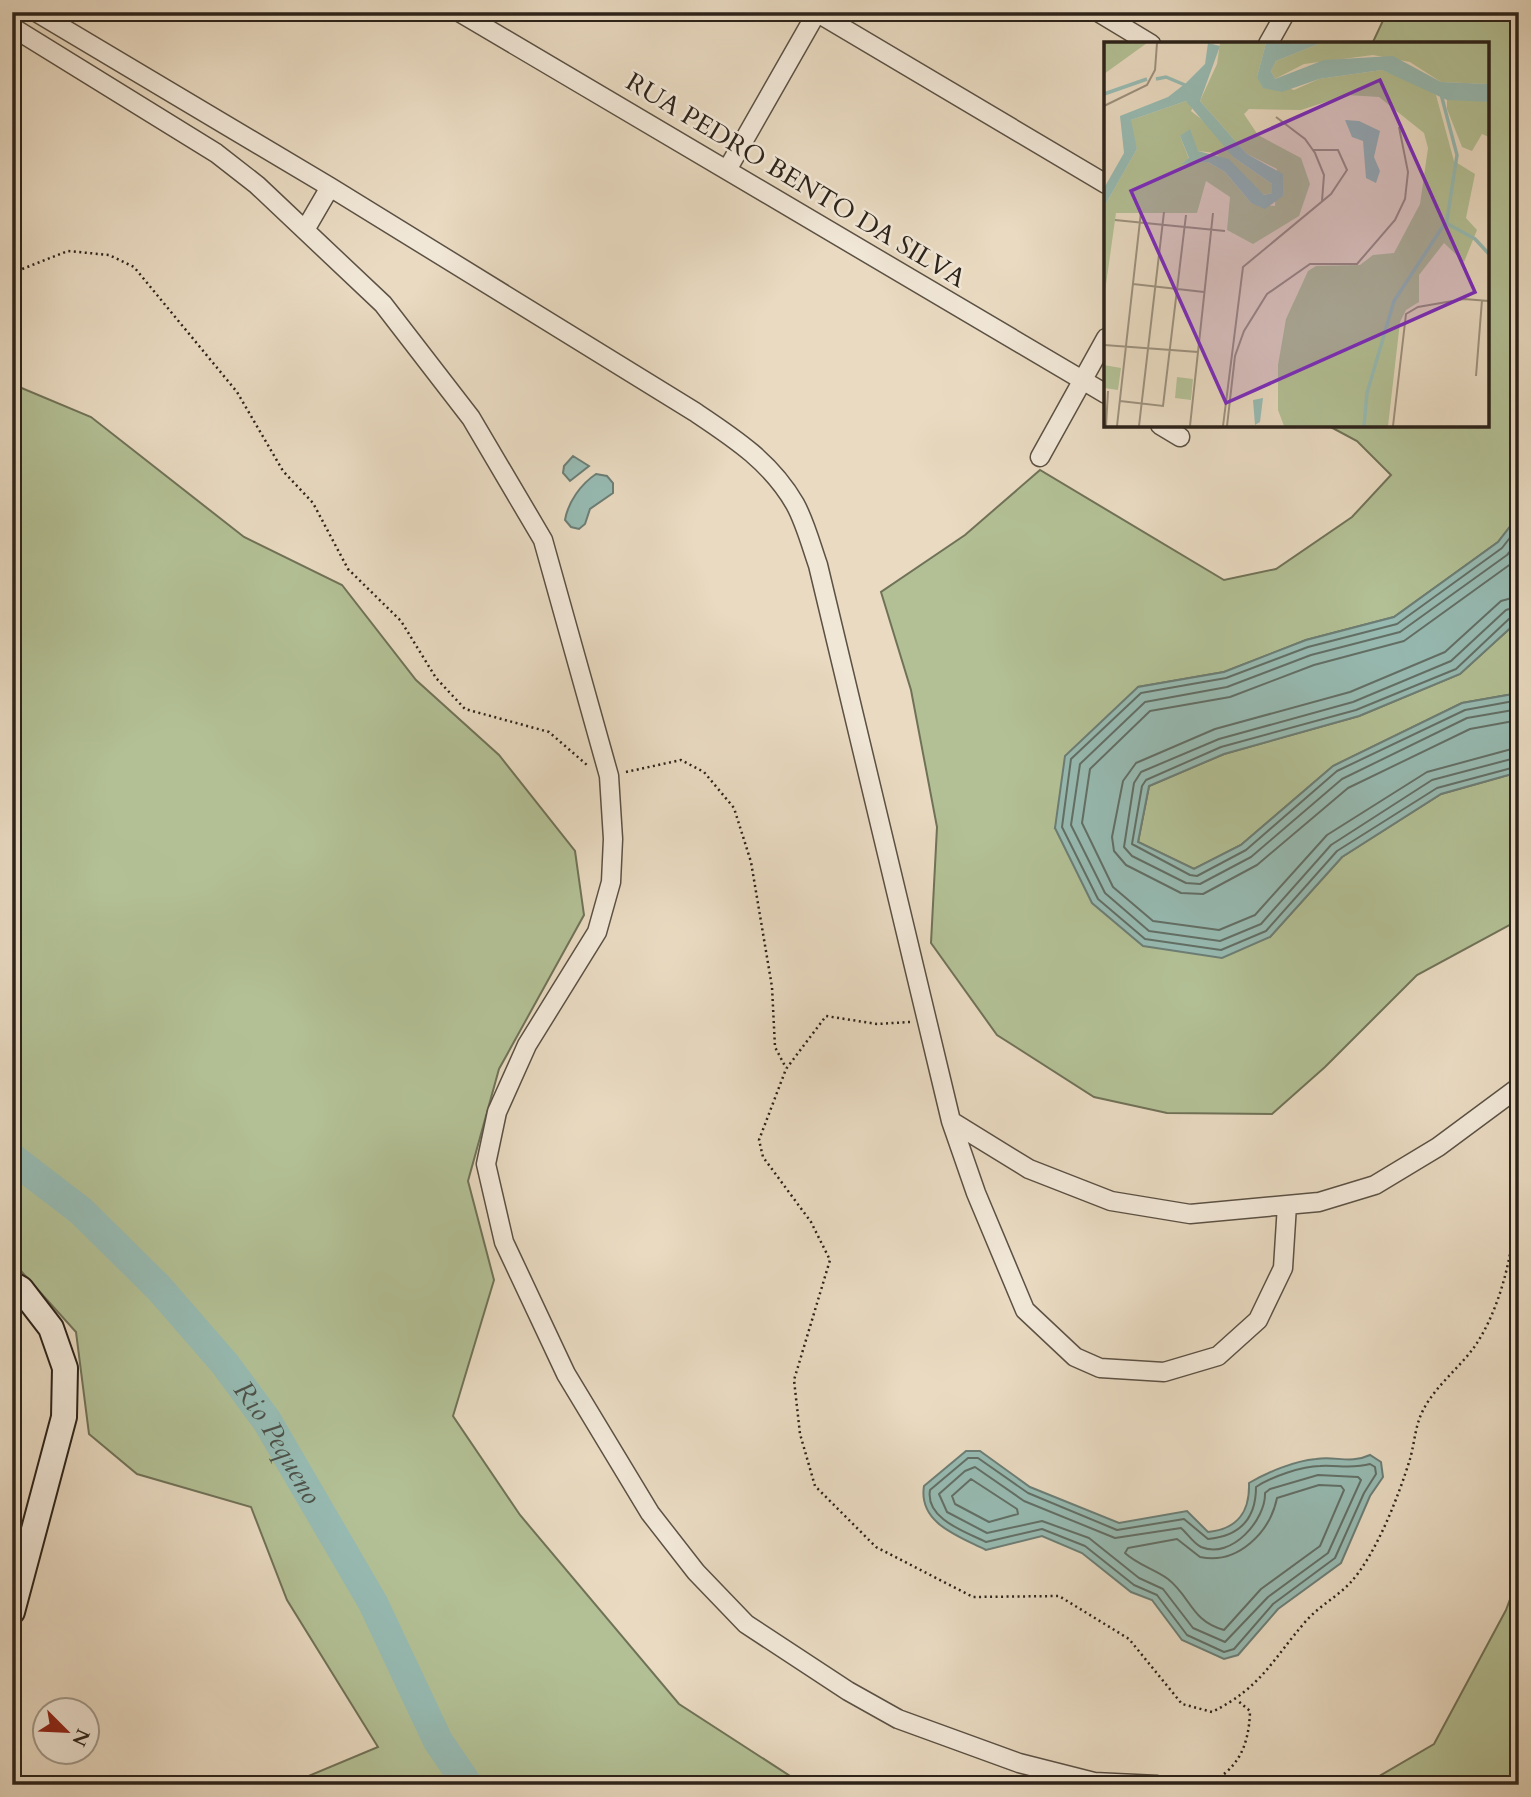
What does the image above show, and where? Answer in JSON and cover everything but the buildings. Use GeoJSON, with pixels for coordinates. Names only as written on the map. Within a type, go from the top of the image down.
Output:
{"type":"FeatureCollection","features":[{"type":"Feature","properties":{"kind":"main road"},"geometry":{"type":"LineString","coordinates":[[12,1284],[21,1289],[51,1328],[65,1368],[64,1418],[12,1612]]}},
{"type":"Feature","properties":{"kind":"street"},"geometry":{"type":"LineString","coordinates":[[36,12],[330,187],[695,412],[746,446],[771,471],[796,505],[818,565],[951,1121],[976,1193],[1025,1310],[1075,1357],[1100,1368],[1164,1372],[1219,1356],[1258,1320],[1283,1268],[1287,1205]]}},
{"type":"Feature","properties":{"kind":"street","name":"RUA PEDRO BENTO DA SILVA"},"geometry":{"type":"LineString","coordinates":[[459,12],[1104,393]]}},
{"type":"Feature","properties":{"kind":"street"},"geometry":{"type":"LineString","coordinates":[[727,170],[817,12],[1104,183]]}},
{"type":"Feature","properties":{"kind":"street"},"geometry":{"type":"LineString","coordinates":[[1098,12],[1148,42]]}},
{"type":"Feature","properties":{"kind":"street"},"geometry":{"type":"LineString","coordinates":[[1269,42],[1286,12]]}},
{"type":"Feature","properties":{"kind":"street"},"geometry":{"type":"LineString","coordinates":[[12,27],[216,153],[257,185],[383,304],[471,418],[543,540],[609,776],[613,839],[611,882],[597,932],[527,1045],[497,1112],[486,1164],[503,1241],[566,1374],[650,1513],[696,1572],[746,1624],[848,1691],[898,1719],[1019,1763],[1094,1782],[1157,1785]]}},
{"type":"Feature","properties":{"kind":"street"},"geometry":{"type":"LineString","coordinates":[[305,230],[330,187]]}},
{"type":"Feature","properties":{"kind":"street"},"geometry":{"type":"LineString","coordinates":[[1040,457],[1104,342]]}},
{"type":"Feature","properties":{"kind":"street"},"geometry":{"type":"LineString","coordinates":[[1163,427],[1180,437]]}},
{"type":"Feature","properties":{"kind":"street"},"geometry":{"type":"LineString","coordinates":[[951,1121],[1029,1169],[1111,1201],[1190,1214],[1319,1202],[1375,1185],[1438,1147],[1519,1087]]}},
{"type":"Feature","properties":{"kind":"path"},"geometry":{"type":"LineString","coordinates":[[12,273],[68,251],[109,255],[134,267],[237,392],[283,471],[313,503],[348,569],[401,621],[436,678],[466,709],[549,732],[588,766],[609,776],[681,760],[704,772],[734,808],[751,862],[772,987],[775,1047],[786,1069]]}},
{"type":"Feature","properties":{"kind":"path"},"geometry":{"type":"LineString","coordinates":[[928,1021],[877,1024],[826,1016],[786,1069],[759,1140],[763,1157],[811,1223],[830,1260],[794,1380],[800,1434],[815,1486],[876,1547],[973,1597],[1059,1596],[1129,1639],[1182,1704],[1212,1712],[1237,1700],[1265,1675],[1307,1620],[1351,1582],[1374,1547],[1410,1460],[1420,1416],[1444,1381],[1475,1346],[1498,1301],[1508,1260],[1519,1189]]}},
{"type":"Feature","properties":{"kind":"path"},"geometry":{"type":"LineString","coordinates":[[1205,1785],[1221,1778],[1238,1762],[1249,1734],[1250,1711],[1237,1700]]}},
{"type":"Feature","properties":{"kind":"green space"},"geometry":{"type":"Polygon","coordinates":[[[1387,12],[1519,12],[1519,515],[1498,542],[1394,617],[1306,640],[1224,672],[1138,687],[1055,828],[1270,937],[1342,857],[1441,794],[1519,772],[1519,920],[1417,975],[1325,1067],[1272,1114],[1167,1113],[1094,1097],[997,1035],[931,943],[937,827],[911,690],[881,592],[965,535],[1040,470],[1224,580],[1276,569],[1352,517],[1391,475],[1357,441],[1331,427],[1489,427],[1489,42],[1373,42],[1387,12]]]}},
{"type":"Feature","properties":{"kind":"green space"},"geometry":{"type":"Polygon","coordinates":[[[12,384],[91,417],[244,537],[342,585],[416,680],[499,755],[575,851],[584,915],[499,1069],[468,1181],[494,1280],[453,1416],[520,1515],[679,1704],[804,1785],[287,1785],[378,1747],[287,1600],[251,1507],[137,1474],[89,1434],[76,1332],[21,1271],[12,1265],[12,384]]]}},
{"type":"Feature","properties":{"kind":"green space"},"geometry":{"type":"Polygon","coordinates":[[[1519,620],[1519,693],[1462,703],[1333,766],[1241,845],[1194,869],[1138,842],[1149,786],[1224,754],[1359,716],[1460,674],[1519,620]]]}},
{"type":"Feature","properties":{"kind":"green space"},"geometry":{"type":"Polygon","coordinates":[[[1519,1575],[1519,1785],[1364,1785],[1434,1744],[1506,1610],[1519,1575]]]}},
{"type":"Feature","properties":{"kind":"water"},"geometry":{"type":"Polygon","coordinates":[[[573,456],[589,466],[570,481],[563,473],[564,466],[573,456]]]}},
{"type":"Feature","properties":{"kind":"water"},"geometry":{"type":"Polygon","coordinates":[[[596,474],[607,476],[613,483],[613,493],[590,509],[585,524],[579,529],[571,527],[565,520],[572,500],[580,488],[596,474]]]}},
{"type":"Feature","properties":{"kind":"water"},"geometry":{"type":"Polygon","coordinates":[[[1519,515],[1519,620],[1460,674],[1359,716],[1224,754],[1149,786],[1138,842],[1194,869],[1241,845],[1333,766],[1462,703],[1519,693],[1519,772],[1441,794],[1342,857],[1270,937],[1222,958],[1143,946],[1092,903],[1055,828],[1065,756],[1138,687],[1224,672],[1306,640],[1394,617],[1498,542],[1519,515]]]}},
{"type":"Feature","properties":{"kind":"water"},"geometry":{"type":"Polygon","coordinates":[[[966,1451],[980,1451],[1030,1487],[1119,1523],[1187,1511],[1208,1532],[1227,1527],[1240,1517],[1247,1502],[1249,1483],[1290,1465],[1323,1458],[1356,1459],[1370,1455],[1381,1462],[1383,1477],[1370,1496],[1341,1563],[1278,1609],[1238,1655],[1224,1659],[1182,1640],[1152,1600],[1131,1592],[1082,1553],[1042,1536],[986,1550],[942,1527],[927,1510],[924,1486],[966,1451]]]}},
{"type":"Feature","properties":{"kind":"waterway","name":"Rio Pequeno"},"geometry":{"type":"LineString","coordinates":[[12,1158],[81,1211],[159,1288],[225,1364],[267,1421],[373,1603],[438,1741],[468,1785]]}}]}
